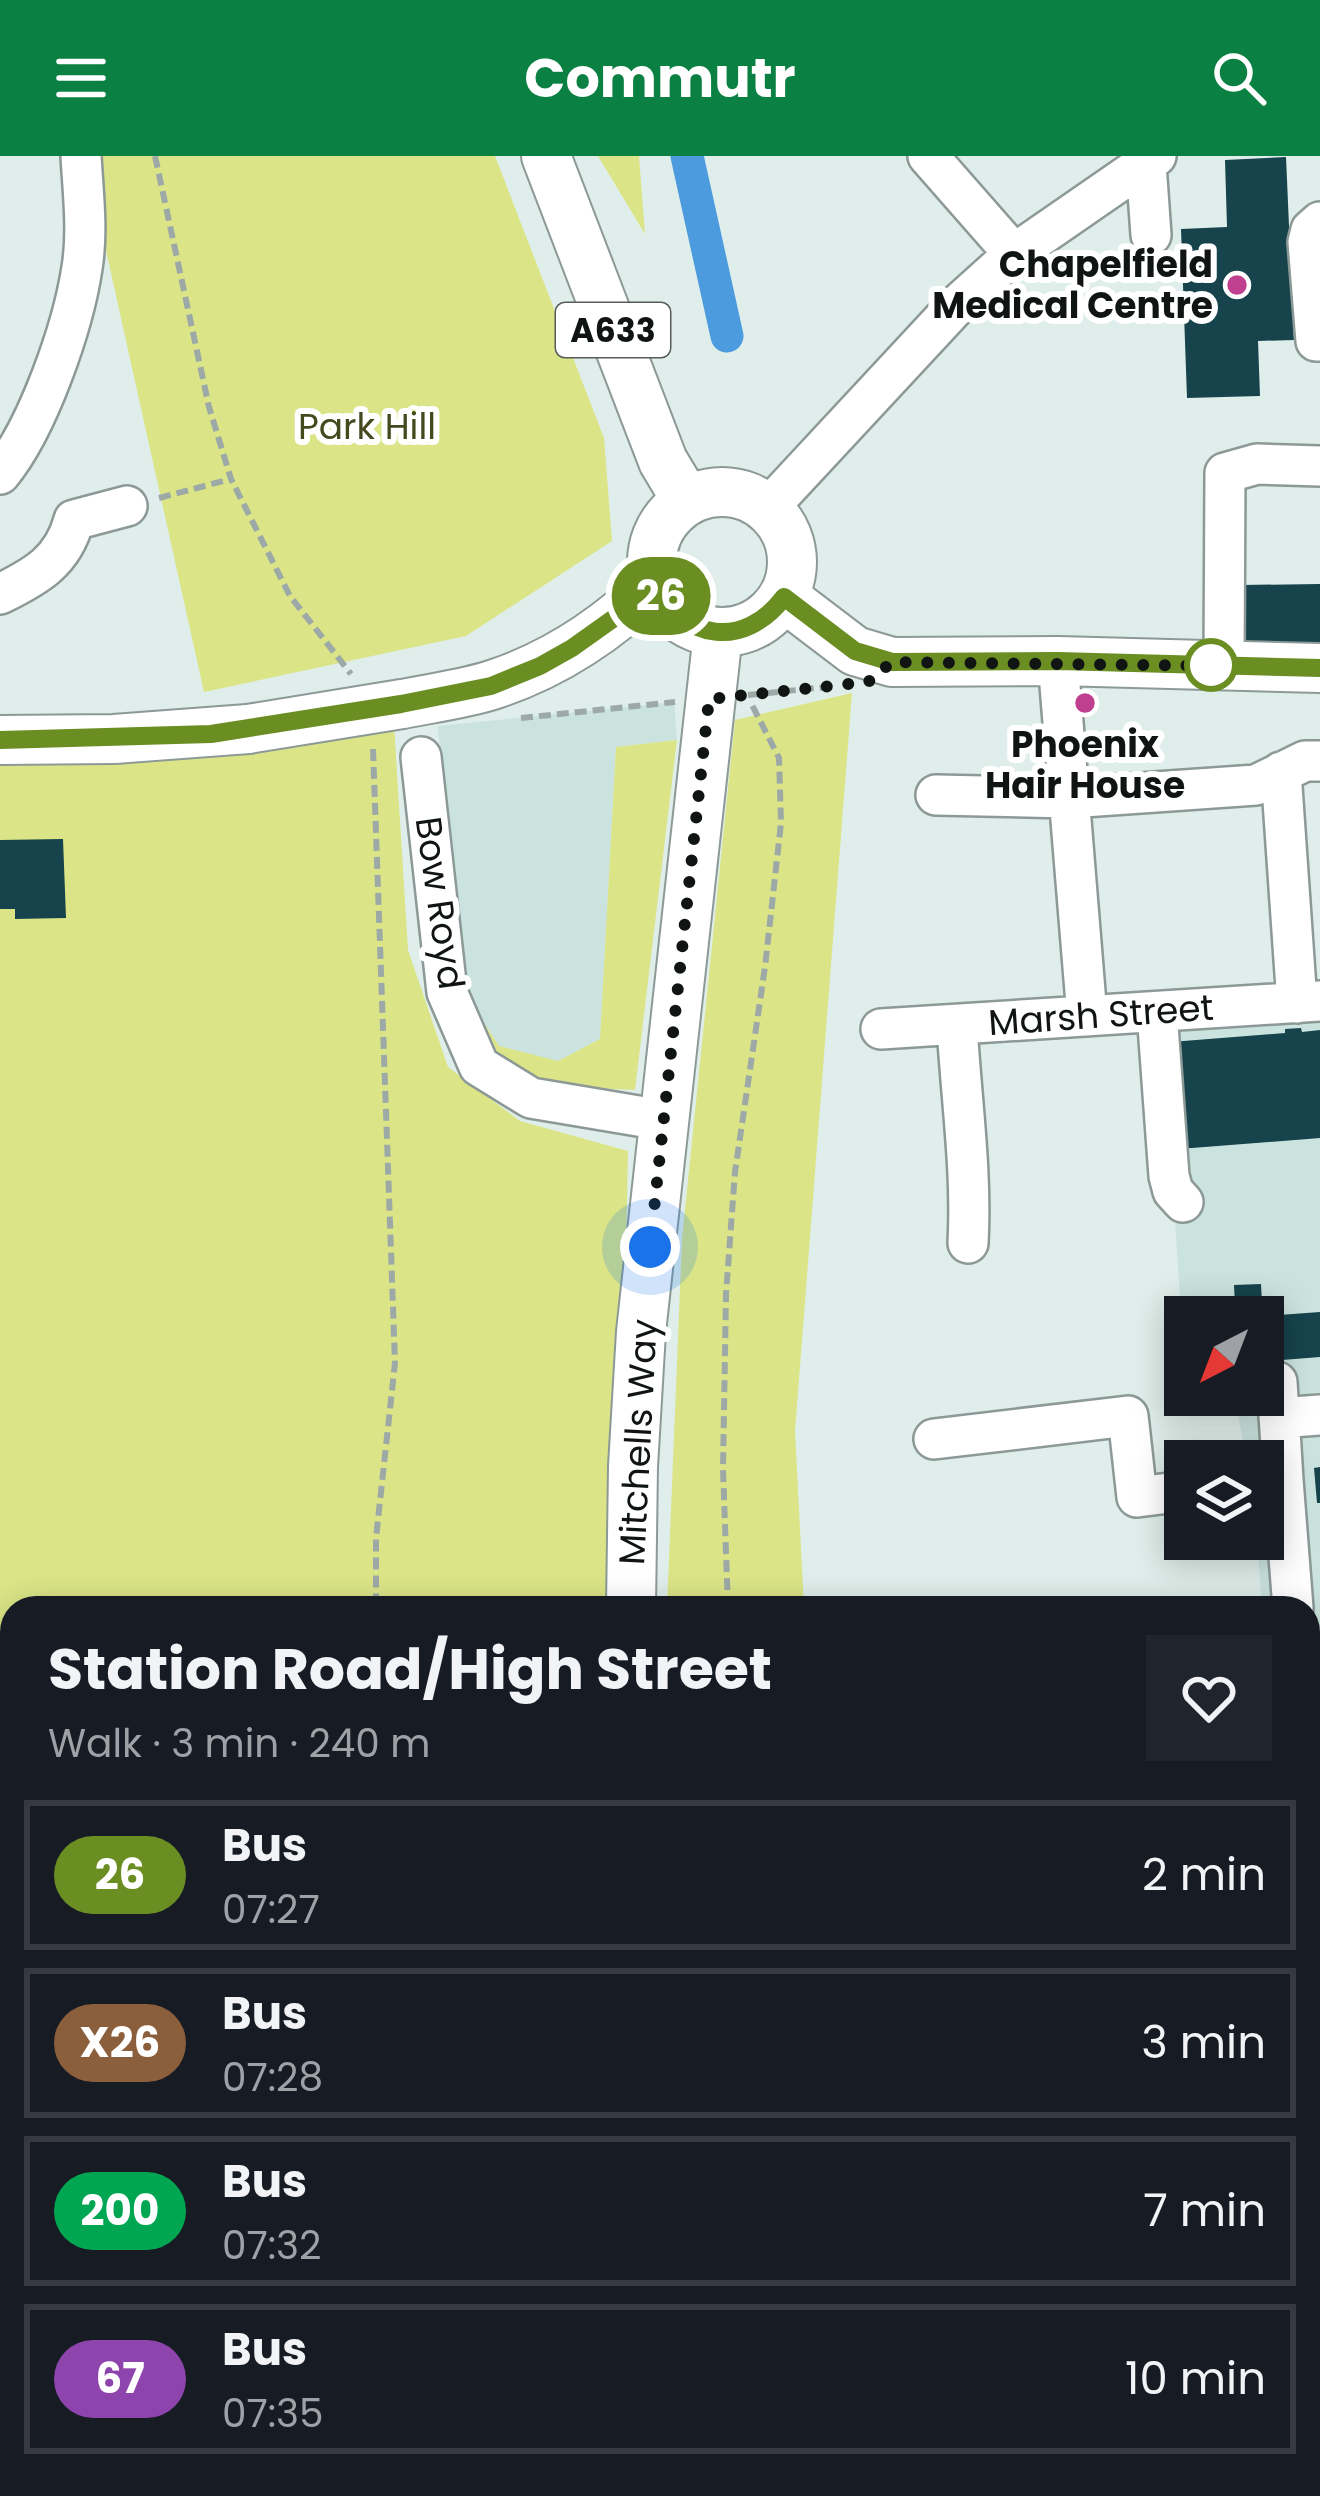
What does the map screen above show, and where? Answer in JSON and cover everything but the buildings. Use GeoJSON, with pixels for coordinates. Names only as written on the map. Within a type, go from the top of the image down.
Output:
{"type":"FeatureCollection","features":[{"type":"Feature","properties":{"kind":"main road","name":"A633"},"geometry":{"type":"LineString","coordinates":[[546,156],[663,461],[687,501]]}},
{"type":"Feature","properties":{"kind":"main road"},"geometry":{"type":"LineString","coordinates":[[707,493],[749,497],[768,508],[783,527],[792,550],[792,574],[784,597],[756,624],[718,633],[678,618],[664,602],[651,559],[656,536],[668,516],[687,501],[707,493]]}},
{"type":"Feature","properties":{"kind":"main road"},"geometry":{"type":"LineString","coordinates":[[0,740],[114,739],[248,729],[491,686],[540,666],[631,606],[655,583]]}},
{"type":"Feature","properties":{"kind":"main road"},"geometry":{"type":"LineString","coordinates":[[784,597],[855,651],[892,662],[1320,668]]}},
{"type":"Feature","properties":{"kind":"main road","name":"Mitchells Way"},"geometry":{"type":"LineString","coordinates":[[632,1596],[641,1332],[662,1120],[728,697],[718,633]]}},
{"type":"Feature","properties":{"kind":"street"},"geometry":{"type":"LineString","coordinates":[[0,474],[35,416],[56,364],[82,268],[81,156]]}},
{"type":"Feature","properties":{"kind":"street"},"geometry":{"type":"LineString","coordinates":[[928,156],[1014,254]]}},
{"type":"Feature","properties":{"kind":"street"},"geometry":{"type":"LineString","coordinates":[[768,508],[903,359],[1014,254],[1151,160]]}},
{"type":"Feature","properties":{"kind":"street"},"geometry":{"type":"LineString","coordinates":[[1151,160],[1151,235]]}},
{"type":"Feature","properties":{"kind":"street"},"geometry":{"type":"LineString","coordinates":[[1318,341],[1308,242],[1311,230],[1320,222]]}},
{"type":"Feature","properties":{"kind":"street"},"geometry":{"type":"LineString","coordinates":[[1224,666],[1226,473],[1257,464],[1320,466]]}},
{"type":"Feature","properties":{"kind":"street"},"geometry":{"type":"LineString","coordinates":[[0,595],[52,563],[67,546],[74,520],[127,506]]}},
{"type":"Feature","properties":{"kind":"street"},"geometry":{"type":"LineString","coordinates":[[1058,661],[1087,1016]]}},
{"type":"Feature","properties":{"kind":"street","name":"Bow Royd"},"geometry":{"type":"LineString","coordinates":[[421,757],[447,992],[479,1066],[531,1098],[662,1120]]}},
{"type":"Feature","properties":{"kind":"street"},"geometry":{"type":"LineString","coordinates":[[936,795],[1069,798],[1256,784],[1305,761],[1320,761]]}},
{"type":"Feature","properties":{"kind":"street"},"geometry":{"type":"LineString","coordinates":[[1281,772],[1308,1002]]}},
{"type":"Feature","properties":{"kind":"street","name":"Marsh Street"},"geometry":{"type":"LineString","coordinates":[[881,1029],[1308,1002]]}},
{"type":"Feature","properties":{"kind":"street"},"geometry":{"type":"LineString","coordinates":[[1157,1012],[1169,1176],[1183,1202]]}},
{"type":"Feature","properties":{"kind":"street"},"geometry":{"type":"LineString","coordinates":[[957,1024],[971,1186],[968,1243]]}},
{"type":"Feature","properties":{"kind":"street"},"geometry":{"type":"LineString","coordinates":[[1276,1440],[1278,1400],[1320,1415]]}},
{"type":"Feature","properties":{"kind":"street"},"geometry":{"type":"LineString","coordinates":[[934,1439],[1128,1416],[1138,1497],[1164,1494]]}},
{"type":"Feature","properties":{"kind":"street"},"geometry":{"type":"LineString","coordinates":[[1284,1551],[1291,1596]]}},
{"type":"Feature","properties":{"kind":"path"},"geometry":{"type":"LineString","coordinates":[[155,156],[209,406],[231,479],[290,596],[378,708],[394,1363],[376,1538],[376,1596]]}},
{"type":"Feature","properties":{"kind":"path"},"geometry":{"type":"LineString","coordinates":[[127,506],[231,479]]}},
{"type":"Feature","properties":{"kind":"path"},"geometry":{"type":"LineString","coordinates":[[509,719],[868,682],[892,662]]}},
{"type":"Feature","properties":{"kind":"path"},"geometry":{"type":"LineString","coordinates":[[728,697],[778,758],[781,823],[766,968],[735,1172],[726,1294],[723,1469],[728,1596]]}},
{"type":"Feature","properties":{"kind":"shaded area"},"geometry":{"type":"Polygon","coordinates":[[[674,702],[677,740],[616,747],[600,1039],[558,1061],[499,1046],[457,981],[438,726],[674,702]]]}},
{"type":"Feature","properties":{"kind":"shaded area"},"geometry":{"type":"Polygon","coordinates":[[[1320,1019],[1320,1596],[1261,1596],[1259,1560],[1284,1560],[1284,1440],[1243,1440],[1238,1416],[1284,1416],[1284,1296],[1180,1296],[1162,1023],[1320,1019]]]}},
{"type":"Feature","properties":{"kind":"green space","name":"Park Hill"},"geometry":{"type":"Polygon","coordinates":[[[85,156],[495,156],[604,438],[612,541],[466,636],[204,692],[85,156]]]}},
{"type":"Feature","properties":{"kind":"green space"},"geometry":{"type":"Polygon","coordinates":[[[598,156],[639,156],[645,234],[598,156]]]}},
{"type":"Feature","properties":{"kind":"green space"},"geometry":{"type":"Polygon","coordinates":[[[852,693],[795,1431],[803,1596],[667,1596],[682,1239],[735,720],[852,693]]]}},
{"type":"Feature","properties":{"kind":"green space"},"geometry":{"type":"Polygon","coordinates":[[[394,724],[408,950],[448,1067],[520,1121],[628,1151],[619,1596],[0,1596],[0,760],[394,724]]]}},
{"type":"Feature","properties":{"kind":"green space"},"geometry":{"type":"Polygon","coordinates":[[[677,740],[635,1090],[530,1085],[486,1055],[457,981],[499,1046],[558,1061],[600,1039],[616,747],[677,740]]]}},
{"type":"Feature","properties":{"kind":"waterway"},"geometry":{"type":"LineString","coordinates":[[687,156],[727,336]]}},
{"type":"Feature","properties":{"kind":"bus line","name":"26"},"geometry":{"type":"LineString","coordinates":[[0,740],[211,734],[491,686],[572,648],[655,583],[678,618],[697,628],[737,631],[772,613],[784,597],[855,651],[892,662],[1320,668]]}},
{"type":"Feature","properties":{"kind":"place","name":"Chapelfield Medical Centre"},"geometry":{"type":"Point","coordinates":[1237,285]}},
{"type":"Feature","properties":{"kind":"place","name":"Phoenix Hair House"},"geometry":{"type":"Point","coordinates":[1085,703]}},
{"type":"Feature","properties":{"kind":"route"},"geometry":{"type":"LineString","coordinates":[[650,1247],[709,699],[868,682],[892,662],[1224,666],[1211,665]]}}]}
